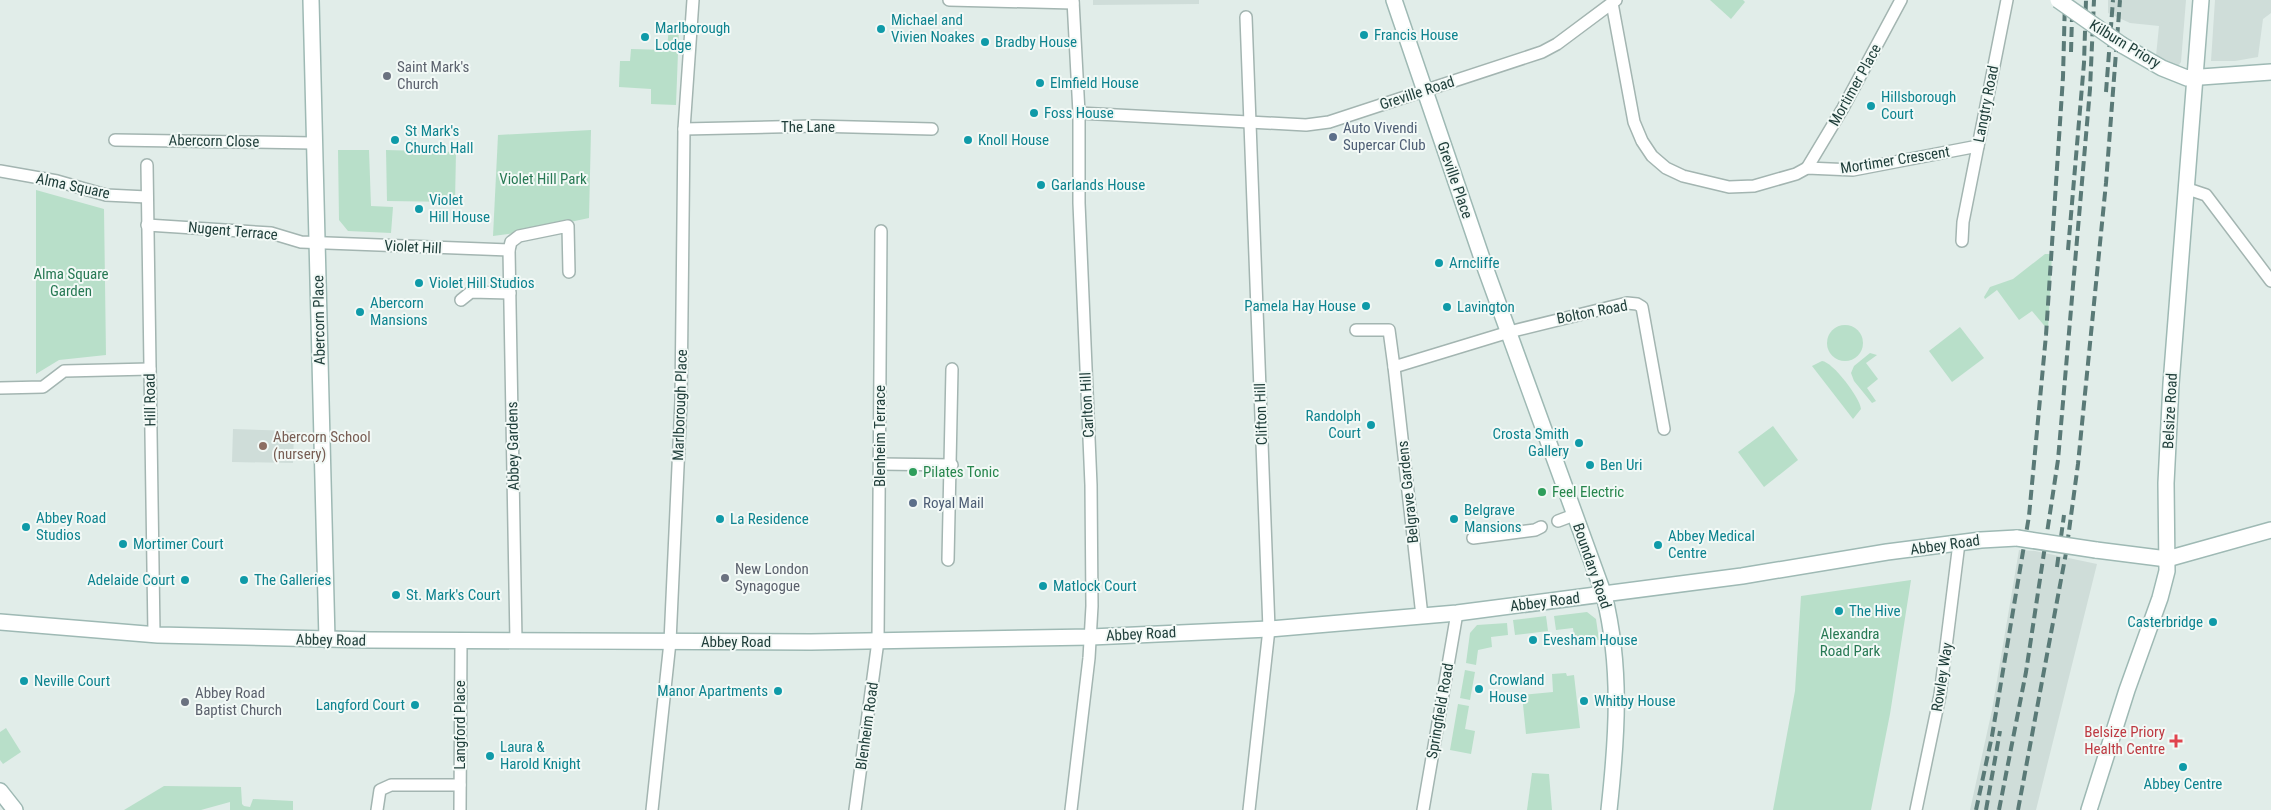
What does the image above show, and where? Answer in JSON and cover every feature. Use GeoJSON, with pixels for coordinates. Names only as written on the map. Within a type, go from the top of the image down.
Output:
{"type":"FeatureCollection","features":[{"type":"Feature","properties":{"kind":"main road","name":"Abercorn Place"},"geometry":{"type":"LineString","coordinates":[[311,0],[313,142],[327,640]]}},
{"type":"Feature","properties":{"kind":"main road","name":"Greville Place"},"geometry":{"type":"LineString","coordinates":[[1394,0],[1509,332]]}},
{"type":"Feature","properties":{"kind":"main road","name":"Kilburn Priory"},"geometry":{"type":"LineString","coordinates":[[2058,0],[2122,45],[2178,75],[2187,78],[2271,72]]}},
{"type":"Feature","properties":{"kind":"main road","name":"Belsize Road"},"geometry":{"type":"LineString","coordinates":[[2089,810],[2127,690],[2165,580],[2167,559],[2166,483],[2185,188],[2196,77],[2201,0]]}},
{"type":"Feature","properties":{"kind":"main road","name":"Boundary Road"},"geometry":{"type":"LineString","coordinates":[[1509,332],[1604,595],[1615,654],[1618,703],[1609,810]]}},
{"type":"Feature","properties":{"kind":"main road","name":"Abbey Road"},"geometry":{"type":"LineString","coordinates":[[0,622],[154,634],[327,640],[670,642],[1091,637],[1269,628],[1457,613],[1742,576],[1828,560],[1959,543],[2017,538],[2167,559],[2271,530]]}},
{"type":"Feature","properties":{"kind":"main road"},"geometry":{"type":"LineString","coordinates":[[0,791],[15,810]]}},
{"type":"Feature","properties":{"kind":"street","name":"Marlborough Place"},"geometry":{"type":"LineString","coordinates":[[652,810],[670,642],[680,401],[684,129],[693,0]]}},
{"type":"Feature","properties":{"kind":"street"},"geometry":{"type":"LineString","coordinates":[[949,0],[1074,2]]}},
{"type":"Feature","properties":{"kind":"street","name":"Mortimer Place"},"geometry":{"type":"LineString","coordinates":[[1806,168],[1839,115],[1901,0]]}},
{"type":"Feature","properties":{"kind":"street","name":"Langtry Road"},"geometry":{"type":"LineString","coordinates":[[1962,241],[1966,209],[2007,0]]}},
{"type":"Feature","properties":{"kind":"street","name":"Carlton Hill"},"geometry":{"type":"LineString","coordinates":[[1071,810],[1091,637],[1091,485],[1079,203],[1079,113],[1074,2]]}},
{"type":"Feature","properties":{"kind":"street","name":"Greville Road"},"geometry":{"type":"LineString","coordinates":[[1079,113],[1250,122],[1306,124],[1329,122],[1542,52],[1557,44],[1614,2]]}},
{"type":"Feature","properties":{"kind":"street","name":"Mortimer Crescent"},"geometry":{"type":"LineString","coordinates":[[1614,2],[1634,122],[1642,141],[1652,156],[1666,168],[1683,176],[1729,186],[1754,186],[1796,174],[1806,168],[1853,170],[1978,146]]}},
{"type":"Feature","properties":{"kind":"street","name":"Clifton Hill"},"geometry":{"type":"LineString","coordinates":[[1246,17],[1269,628],[1249,810]]}},
{"type":"Feature","properties":{"kind":"street","name":"The Lane"},"geometry":{"type":"LineString","coordinates":[[684,129],[814,126],[932,129]]}},
{"type":"Feature","properties":{"kind":"street","name":"Abercorn Close"},"geometry":{"type":"LineString","coordinates":[[115,140],[313,142]]}},
{"type":"Feature","properties":{"kind":"street","name":"Hill Road"},"geometry":{"type":"LineString","coordinates":[[147,165],[154,634]]}},
{"type":"Feature","properties":{"kind":"street","name":"Alma Square"},"geometry":{"type":"LineString","coordinates":[[0,171],[57,181],[106,195],[147,197]]}},
{"type":"Feature","properties":{"kind":"street"},"geometry":{"type":"LineString","coordinates":[[2185,188],[2206,195],[2271,281]]}},
{"type":"Feature","properties":{"kind":"street","name":"Nugent Terrace"},"geometry":{"type":"LineString","coordinates":[[147,225],[271,233],[301,242],[317,242]]}},
{"type":"Feature","properties":{"kind":"street"},"geometry":{"type":"LineString","coordinates":[[509,250],[511,242],[518,236],[568,226],[570,272]]}},
{"type":"Feature","properties":{"kind":"street","name":"Blenheim Terrace"},"geometry":{"type":"LineString","coordinates":[[878,641],[881,231]]}},
{"type":"Feature","properties":{"kind":"street","name":"Violet Hill"},"geometry":{"type":"LineString","coordinates":[[317,242],[509,250]]}},
{"type":"Feature","properties":{"kind":"street","name":"Abbey Gardens"},"geometry":{"type":"LineString","coordinates":[[509,250],[516,641]]}},
{"type":"Feature","properties":{"kind":"street"},"geometry":{"type":"LineString","coordinates":[[461,300],[470,292],[510,293]]}},
{"type":"Feature","properties":{"kind":"street","name":"Bolton Road"},"geometry":{"type":"LineString","coordinates":[[1509,332],[1627,303],[1642,307],[1664,429]]}},
{"type":"Feature","properties":{"kind":"street","name":"Belgrave Gardens"},"geometry":{"type":"LineString","coordinates":[[1356,330],[1389,330],[1422,616]]}},
{"type":"Feature","properties":{"kind":"street"},"geometry":{"type":"LineString","coordinates":[[1394,367],[1509,332]]}},
{"type":"Feature","properties":{"kind":"street"},"geometry":{"type":"LineString","coordinates":[[0,388],[43,387],[60,374],[70,371],[150,369]]}},
{"type":"Feature","properties":{"kind":"street"},"geometry":{"type":"LineString","coordinates":[[948,560],[952,465],[952,369]]}},
{"type":"Feature","properties":{"kind":"street"},"geometry":{"type":"LineString","coordinates":[[880,464],[952,465]]}},
{"type":"Feature","properties":{"kind":"street"},"geometry":{"type":"LineString","coordinates":[[1558,521],[1574,515]]}},
{"type":"Feature","properties":{"kind":"street"},"geometry":{"type":"LineString","coordinates":[[1473,538],[1535,530],[1542,527]]}},
{"type":"Feature","properties":{"kind":"street","name":"Rowley Way"},"geometry":{"type":"LineString","coordinates":[[1916,810],[1940,696],[1959,543]]}},
{"type":"Feature","properties":{"kind":"street","name":"Springfield Road"},"geometry":{"type":"LineString","coordinates":[[1423,810],[1457,613]]}},
{"type":"Feature","properties":{"kind":"street","name":"Langford Place"},"geometry":{"type":"LineString","coordinates":[[460,810],[461,641]]}},
{"type":"Feature","properties":{"kind":"street","name":"Blenheim Road"},"geometry":{"type":"LineString","coordinates":[[855,810],[878,641]]}},
{"type":"Feature","properties":{"kind":"street"},"geometry":{"type":"LineString","coordinates":[[377,810],[380,790],[391,784],[460,786]]}},
{"type":"Feature","properties":{"kind":"shaded area"},"geometry":{"type":"Polygon","coordinates":[[[1093,0],[1199,0],[1199,4],[1093,5],[1093,0]]]}},
{"type":"Feature","properties":{"kind":"shaded area"},"geometry":{"type":"Polygon","coordinates":[[[2108,0],[2186,0],[2181,62],[2178,66],[2156,56],[2159,26],[2130,23],[2108,13],[2108,0]]]}},
{"type":"Feature","properties":{"kind":"shaded area"},"geometry":{"type":"Polygon","coordinates":[[[2215,0],[2271,0],[2271,13],[2263,19],[2258,57],[2235,61],[2211,61],[2215,0]]]}},
{"type":"Feature","properties":{"kind":"shaded area","name":"Abercorn School (nursery)"},"geometry":{"type":"Polygon","coordinates":[[[233,429],[294,431],[293,463],[232,462],[233,429]]]}},
{"type":"Feature","properties":{"kind":"shaded area"},"geometry":{"type":"Polygon","coordinates":[[[2019,550],[2035,551],[2097,564],[2036,810],[1970,810],[1992,710],[2019,550]]]}},
{"type":"Feature","properties":{"kind":"green space"},"geometry":{"type":"Polygon","coordinates":[[[1710,0],[1743,0],[1745,2],[1731,19],[1710,0]]]}},
{"type":"Feature","properties":{"kind":"green space"},"geometry":{"type":"Polygon","coordinates":[[[669,25],[679,26],[676,105],[651,104],[651,89],[619,87],[620,61],[630,61],[631,49],[667,50],[669,25]]]}},
{"type":"Feature","properties":{"kind":"green space","name":"Violet Hill Park"},"geometry":{"type":"Polygon","coordinates":[[[591,130],[589,218],[523,232],[493,236],[498,135],[591,130]]]}},
{"type":"Feature","properties":{"kind":"green space"},"geometry":{"type":"Polygon","coordinates":[[[338,150],[369,150],[371,206],[393,207],[391,233],[348,231],[339,220],[338,150]]]}},
{"type":"Feature","properties":{"kind":"green space"},"geometry":{"type":"Polygon","coordinates":[[[386,150],[456,152],[455,202],[387,201],[386,150]]]}},
{"type":"Feature","properties":{"kind":"green space","name":"Alma Square Garden"},"geometry":{"type":"Polygon","coordinates":[[[36,190],[104,209],[106,355],[59,360],[36,374],[36,190]]]}},
{"type":"Feature","properties":{"kind":"green space"},"geometry":{"type":"Polygon","coordinates":[[[2045,254],[2052,254],[2048,330],[2032,311],[2019,320],[1997,290],[1985,299],[1984,297],[1990,287],[2013,279],[2045,254]]]}},
{"type":"Feature","properties":{"kind":"green space"},"geometry":{"type":"Polygon","coordinates":[[[1845,325],[1857,331],[1863,343],[1857,355],[1845,361],[1833,355],[1827,343],[1833,331],[1845,325]]]}},
{"type":"Feature","properties":{"kind":"green space"},"geometry":{"type":"Polygon","coordinates":[[[1960,327],[1984,358],[1952,382],[1929,351],[1960,327]]]}},
{"type":"Feature","properties":{"kind":"green space"},"geometry":{"type":"Polygon","coordinates":[[[1870,353],[1877,355],[1866,363],[1878,379],[1867,388],[1876,401],[1872,403],[1854,381],[1851,373],[1854,366],[1870,353]]]}},
{"type":"Feature","properties":{"kind":"green space"},"geometry":{"type":"Polygon","coordinates":[[[1822,361],[1833,367],[1856,397],[1861,409],[1853,419],[1812,366],[1822,361]]]}},
{"type":"Feature","properties":{"kind":"green space"},"geometry":{"type":"Polygon","coordinates":[[[1773,426],[1798,460],[1764,487],[1738,452],[1773,426]]]}},
{"type":"Feature","properties":{"kind":"green space","name":"Alexandra Road Park"},"geometry":{"type":"Polygon","coordinates":[[[1911,580],[1890,714],[1871,810],[1773,810],[1795,691],[1801,596],[1911,580]]]}},
{"type":"Feature","properties":{"kind":"green space"},"geometry":{"type":"Polygon","coordinates":[[[1587,612],[1596,619],[1599,640],[1575,643],[1573,628],[1556,630],[1554,616],[1587,612]]]}},
{"type":"Feature","properties":{"kind":"green space"},"geometry":{"type":"Polygon","coordinates":[[[1546,616],[1548,631],[1515,635],[1513,620],[1546,616]]]}},
{"type":"Feature","properties":{"kind":"green space"},"geometry":{"type":"Polygon","coordinates":[[[1507,623],[1508,635],[1491,637],[1492,647],[1478,650],[1476,665],[1466,663],[1470,633],[1477,625],[1507,623]]]}},
{"type":"Feature","properties":{"kind":"green space"},"geometry":{"type":"Polygon","coordinates":[[[1465,670],[1475,672],[1470,700],[1460,698],[1465,670]]]}},
{"type":"Feature","properties":{"kind":"green space"},"geometry":{"type":"Polygon","coordinates":[[[1566,673],[1567,676],[1574,675],[1580,728],[1526,734],[1522,695],[1553,692],[1552,674],[1566,673]]]}},
{"type":"Feature","properties":{"kind":"green space"},"geometry":{"type":"Polygon","coordinates":[[[1458,704],[1469,706],[1465,729],[1475,731],[1471,754],[1450,750],[1458,704]]]}},
{"type":"Feature","properties":{"kind":"green space"},"geometry":{"type":"Polygon","coordinates":[[[6,728],[21,752],[3,764],[0,760],[0,732],[6,728]]]}},
{"type":"Feature","properties":{"kind":"green space"},"geometry":{"type":"Polygon","coordinates":[[[1532,773],[1549,774],[1552,810],[1527,810],[1532,773]]]}},
{"type":"Feature","properties":{"kind":"green space"},"geometry":{"type":"Polygon","coordinates":[[[164,786],[241,787],[242,804],[244,806],[250,807],[253,799],[293,801],[293,810],[230,810],[230,802],[201,810],[124,810],[164,786]]]}},
{"type":"Feature","properties":{"kind":"railway"},"geometry":{"type":"LineString","coordinates":[[1976,810],[1992,736],[2029,516],[2046,335],[2063,77],[2065,0]]}},
{"type":"Feature","properties":{"kind":"railway"},"geometry":{"type":"LineString","coordinates":[[2068,250],[2084,63],[2086,0]]}},
{"type":"Feature","properties":{"kind":"railway"},"geometry":{"type":"LineString","coordinates":[[1999,810],[2026,672],[2058,460],[2090,89],[2094,0]]}},
{"type":"Feature","properties":{"kind":"railway"},"geometry":{"type":"LineString","coordinates":[[2106,92],[2113,0]]}},
{"type":"Feature","properties":{"kind":"railway"},"geometry":{"type":"LineString","coordinates":[[2018,810],[2066,553],[2078,464],[2106,183],[2120,0]]}},
{"type":"Feature","properties":{"kind":"railway"},"geometry":{"type":"LineString","coordinates":[[2071,52],[2072,17]]}},
{"type":"Feature","properties":{"kind":"railway"},"geometry":{"type":"LineString","coordinates":[[2057,567],[2064,515]]}},
{"type":"Feature","properties":{"kind":"railway"},"geometry":{"type":"LineString","coordinates":[[1986,810],[2000,731]]}},
{"type":"Feature","properties":{"kind":"place","name":"Michael and Vivien Noakes"},"geometry":{"type":"Point","coordinates":[881,29]}},
{"type":"Feature","properties":{"kind":"place","name":"Francis House"},"geometry":{"type":"Point","coordinates":[1364,35]}},
{"type":"Feature","properties":{"kind":"place","name":"Marlborough Lodge"},"geometry":{"type":"Point","coordinates":[645,37]}},
{"type":"Feature","properties":{"kind":"place","name":"Bradby House"},"geometry":{"type":"Point","coordinates":[985,42]}},
{"type":"Feature","properties":{"kind":"place","name":"Saint Mark's Church"},"geometry":{"type":"Point","coordinates":[387,76]}},
{"type":"Feature","properties":{"kind":"place","name":"Elmfield House"},"geometry":{"type":"Point","coordinates":[1040,83]}},
{"type":"Feature","properties":{"kind":"place","name":"Hillsborough Court"},"geometry":{"type":"Point","coordinates":[1871,106]}},
{"type":"Feature","properties":{"kind":"place","name":"Foss House"},"geometry":{"type":"Point","coordinates":[1034,113]}},
{"type":"Feature","properties":{"kind":"place","name":"Auto Vivendi Supercar Club"},"geometry":{"type":"Point","coordinates":[1333,137]}},
{"type":"Feature","properties":{"kind":"place","name":"St Mark's Church Hall"},"geometry":{"type":"Point","coordinates":[395,140]}},
{"type":"Feature","properties":{"kind":"place","name":"Knoll House"},"geometry":{"type":"Point","coordinates":[968,140]}},
{"type":"Feature","properties":{"kind":"place","name":"Garlands House"},"geometry":{"type":"Point","coordinates":[1041,185]}},
{"type":"Feature","properties":{"kind":"place","name":"Violet Hill House"},"geometry":{"type":"Point","coordinates":[419,209]}},
{"type":"Feature","properties":{"kind":"place","name":"Arncliffe"},"geometry":{"type":"Point","coordinates":[1439,263]}},
{"type":"Feature","properties":{"kind":"place","name":"Violet Hill Studios"},"geometry":{"type":"Point","coordinates":[419,283]}},
{"type":"Feature","properties":{"kind":"place","name":"Pamela Hay House"},"geometry":{"type":"Point","coordinates":[1366,306]}},
{"type":"Feature","properties":{"kind":"place","name":"Lavington"},"geometry":{"type":"Point","coordinates":[1447,307]}},
{"type":"Feature","properties":{"kind":"place","name":"Abercorn Mansions"},"geometry":{"type":"Point","coordinates":[360,312]}},
{"type":"Feature","properties":{"kind":"place","name":"Randolph Court"},"geometry":{"type":"Point","coordinates":[1371,425]}},
{"type":"Feature","properties":{"kind":"place","name":"Crosta Smith Gallery"},"geometry":{"type":"Point","coordinates":[1579,443]}},
{"type":"Feature","properties":{"kind":"place","name":"Abercorn School (nursery)"},"geometry":{"type":"Point","coordinates":[263,446]}},
{"type":"Feature","properties":{"kind":"place","name":"Ben Uri"},"geometry":{"type":"Point","coordinates":[1590,465]}},
{"type":"Feature","properties":{"kind":"place","name":"Pilates Tonic"},"geometry":{"type":"Point","coordinates":[913,472]}},
{"type":"Feature","properties":{"kind":"place","name":"Feel Electric"},"geometry":{"type":"Point","coordinates":[1542,492]}},
{"type":"Feature","properties":{"kind":"place","name":"Royal Mail"},"geometry":{"type":"Point","coordinates":[913,503]}},
{"type":"Feature","properties":{"kind":"place","name":"La Residence"},"geometry":{"type":"Point","coordinates":[720,519]}},
{"type":"Feature","properties":{"kind":"place","name":"Belgrave Mansions"},"geometry":{"type":"Point","coordinates":[1454,519]}},
{"type":"Feature","properties":{"kind":"place","name":"Abbey Road Studios"},"geometry":{"type":"Point","coordinates":[26,527]}},
{"type":"Feature","properties":{"kind":"place","name":"Mortimer Court"},"geometry":{"type":"Point","coordinates":[123,544]}},
{"type":"Feature","properties":{"kind":"place","name":"Abbey Medical Centre"},"geometry":{"type":"Point","coordinates":[1658,545]}},
{"type":"Feature","properties":{"kind":"place","name":"New London Synagogue"},"geometry":{"type":"Point","coordinates":[725,578]}},
{"type":"Feature","properties":{"kind":"place","name":"Adelaide Court"},"geometry":{"type":"Point","coordinates":[185,580]}},
{"type":"Feature","properties":{"kind":"place","name":"The Galleries"},"geometry":{"type":"Point","coordinates":[244,580]}},
{"type":"Feature","properties":{"kind":"place","name":"Matlock Court"},"geometry":{"type":"Point","coordinates":[1043,586]}},
{"type":"Feature","properties":{"kind":"place","name":"St. Mark's Court"},"geometry":{"type":"Point","coordinates":[396,595]}},
{"type":"Feature","properties":{"kind":"place","name":"The Hive"},"geometry":{"type":"Point","coordinates":[1839,611]}},
{"type":"Feature","properties":{"kind":"place","name":"Casterbridge"},"geometry":{"type":"Point","coordinates":[2213,622]}},
{"type":"Feature","properties":{"kind":"place","name":"Evesham House"},"geometry":{"type":"Point","coordinates":[1533,640]}},
{"type":"Feature","properties":{"kind":"place","name":"Neville Court"},"geometry":{"type":"Point","coordinates":[24,681]}},
{"type":"Feature","properties":{"kind":"place","name":"Crowland House"},"geometry":{"type":"Point","coordinates":[1479,689]}},
{"type":"Feature","properties":{"kind":"place","name":"Manor Apartments"},"geometry":{"type":"Point","coordinates":[778,691]}},
{"type":"Feature","properties":{"kind":"place","name":"Whitby House"},"geometry":{"type":"Point","coordinates":[1584,701]}},
{"type":"Feature","properties":{"kind":"place","name":"Abbey Road Baptist Church"},"geometry":{"type":"Point","coordinates":[185,702]}},
{"type":"Feature","properties":{"kind":"place","name":"Langford Court"},"geometry":{"type":"Point","coordinates":[415,705]}},
{"type":"Feature","properties":{"kind":"place","name":"Belsize Priory Health Centre"},"geometry":{"type":"Point","coordinates":[2176,741]}},
{"type":"Feature","properties":{"kind":"place","name":"Laura & Harold Knight"},"geometry":{"type":"Point","coordinates":[490,756]}},
{"type":"Feature","properties":{"kind":"place","name":"Abbey Centre"},"geometry":{"type":"Point","coordinates":[2183,767]}}]}
